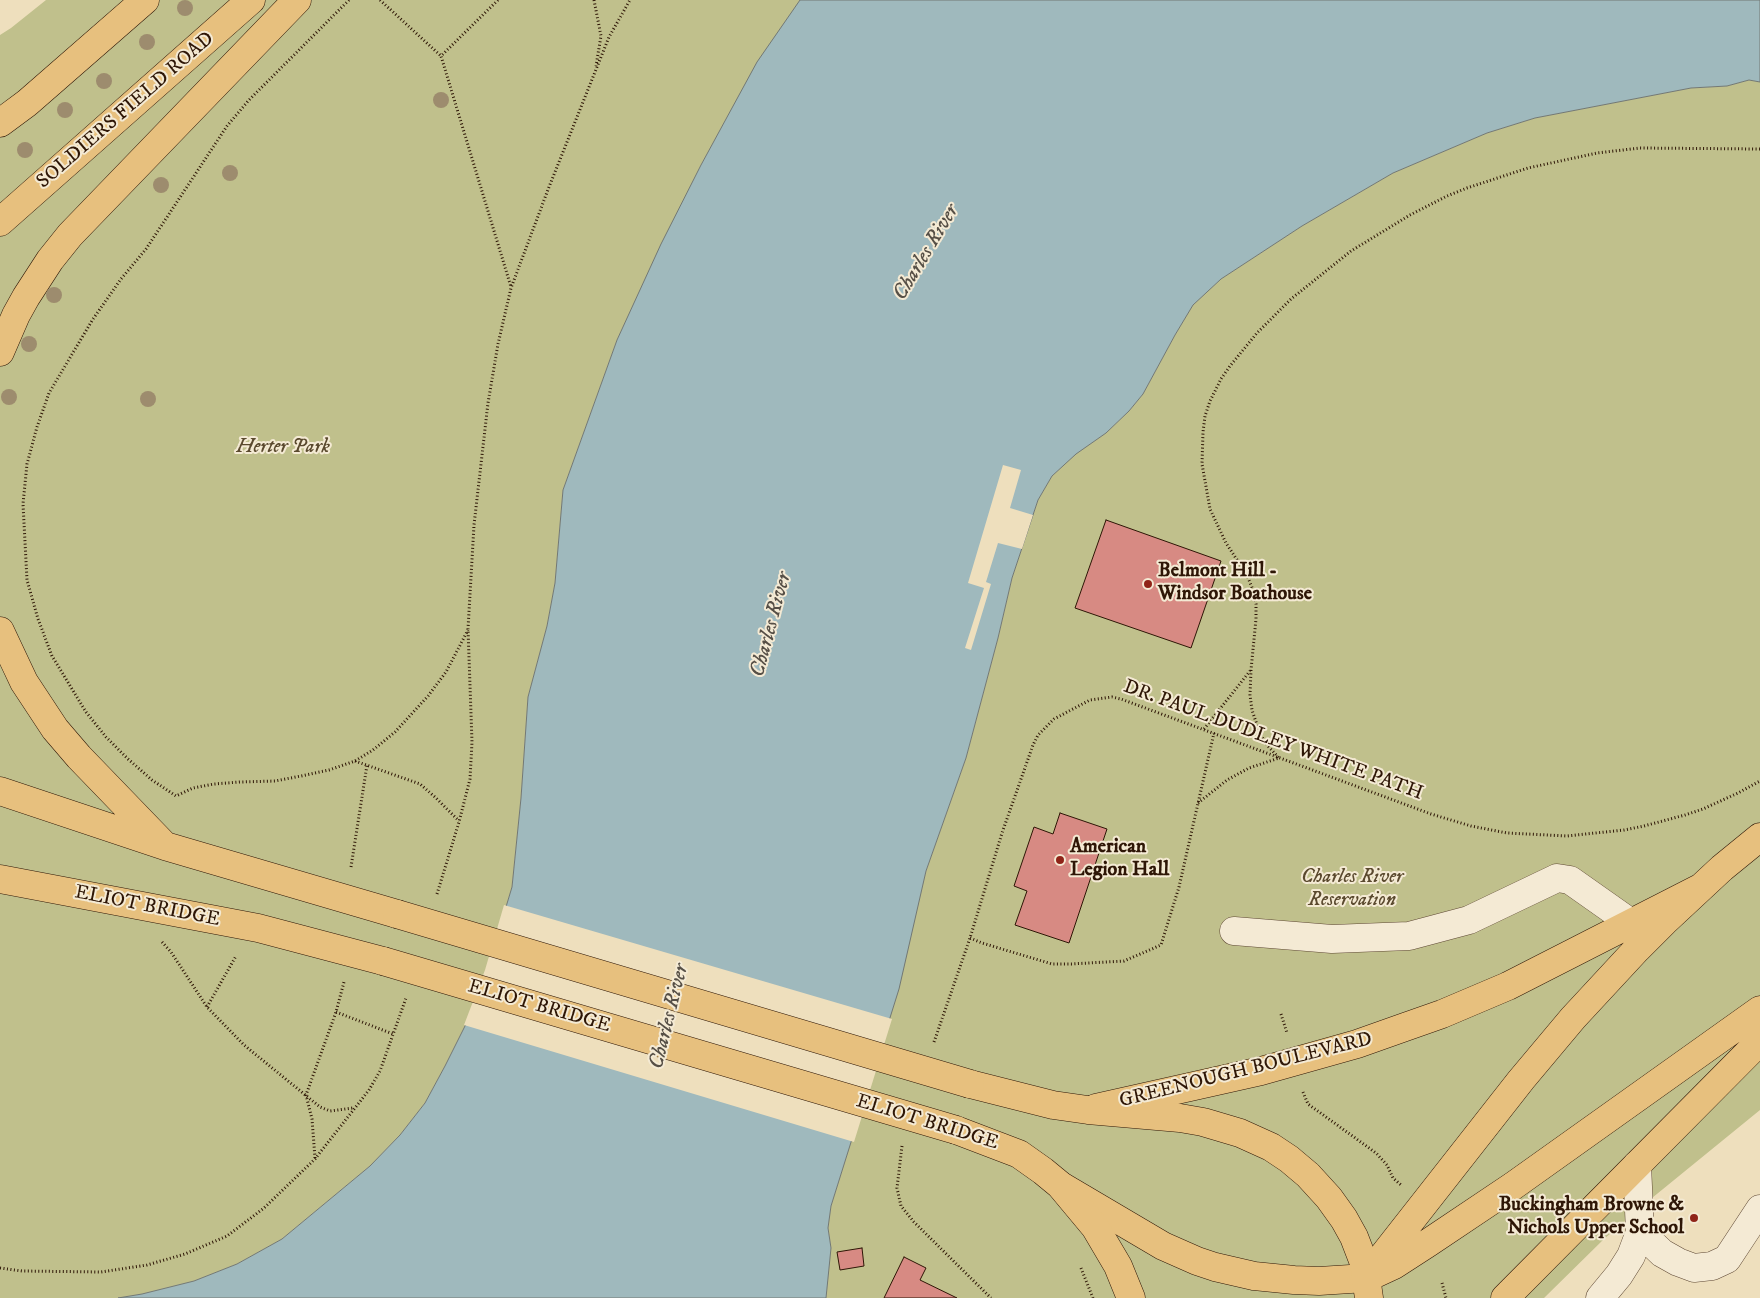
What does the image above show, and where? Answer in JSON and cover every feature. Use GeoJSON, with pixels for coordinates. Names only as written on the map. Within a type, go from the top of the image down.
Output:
{"type":"FeatureCollection","features":[{"type":"Feature","properties":{"kind":"main road"},"geometry":{"type":"LineString","coordinates":[[5,122],[145,0]]}},
{"type":"Feature","properties":{"kind":"main road","name":"SOLDIERS FIELD ROAD"},"geometry":{"type":"LineString","coordinates":[[0,222],[251,0]]}},
{"type":"Feature","properties":{"kind":"main road"},"geometry":{"type":"LineString","coordinates":[[0,352],[26,297],[50,260],[66,240],[297,0]]}},
{"type":"Feature","properties":{"kind":"main road"},"geometry":{"type":"LineString","coordinates":[[0,631],[24,682],[55,729],[79,757],[165,846]]}},
{"type":"Feature","properties":{"kind":"main road"},"geometry":{"type":"LineString","coordinates":[[0,791],[165,846],[970,1084],[1030,1100],[1088,1110],[1180,1118],[1202,1122],[1246,1135],[1276,1150],[1308,1175],[1338,1209],[1358,1247],[1363,1291]]}},
{"type":"Feature","properties":{"kind":"main road","name":"GREENOUGH BOULEVARD"},"geometry":{"type":"LineString","coordinates":[[1088,1110],[1261,1071],[1380,1036],[1442,1014],[1641,930],[1700,888],[1760,837]]}},
{"type":"Feature","properties":{"kind":"main road","name":"ELIOT BRIDGE"},"geometry":{"type":"LineString","coordinates":[[0,879],[258,928],[383,961],[956,1130],[1019,1154],[1044,1171],[1060,1185]]}},
{"type":"Feature","properties":{"kind":"main road","name":"GREENOUGH BOULEVARD"},"geometry":{"type":"LineString","coordinates":[[1363,1291],[1553,1042],[1602,986],[1641,930]]}},
{"type":"Feature","properties":{"kind":"main road"},"geometry":{"type":"LineString","coordinates":[[1363,1291],[1388,1268],[1428,1244],[1513,1186],[1760,1010]]}},
{"type":"Feature","properties":{"kind":"main road"},"geometry":{"type":"LineString","coordinates":[[1505,1298],[1760,1041]]}},
{"type":"Feature","properties":{"kind":"main road"},"geometry":{"type":"LineString","coordinates":[[1060,1185],[1163,1246],[1197,1261],[1254,1276],[1315,1281],[1363,1291]]}},
{"type":"Feature","properties":{"kind":"main road"},"geometry":{"type":"LineString","coordinates":[[1060,1185],[1095,1227],[1118,1266],[1131,1298]]}},
{"type":"Feature","properties":{"kind":"lane"},"geometry":{"type":"LineString","coordinates":[[1234,931],[1332,939],[1409,936],[1469,920],[1557,878],[1570,880],[1641,930]]}},
{"type":"Feature","properties":{"kind":"lane"},"geometry":{"type":"LineString","coordinates":[[1600,1298],[1631,1256],[1640,1232],[1637,1165]]}},
{"type":"Feature","properties":{"kind":"lane"},"geometry":{"type":"LineString","coordinates":[[1640,1232],[1662,1253],[1678,1262],[1694,1268],[1712,1266],[1727,1259],[1759,1210]]}},
{"type":"Feature","properties":{"kind":"path"},"geometry":{"type":"LineString","coordinates":[[349,0],[236,114],[214,144],[146,249],[93,319],[49,393],[37,427],[30,455],[22,504],[27,580],[38,619],[52,656],[86,712],[106,737],[128,759],[152,780],[176,796],[193,788],[214,784],[275,781],[329,770],[355,761],[373,750],[395,732],[428,696],[446,672],[468,629]]}},
{"type":"Feature","properties":{"kind":"path"},"geometry":{"type":"LineString","coordinates":[[380,0],[441,56],[511,288]]}},
{"type":"Feature","properties":{"kind":"path"},"geometry":{"type":"LineString","coordinates":[[441,56],[498,0]]}},
{"type":"Feature","properties":{"kind":"path"},"geometry":{"type":"LineString","coordinates":[[594,0],[601,36],[594,72]]}},
{"type":"Feature","properties":{"kind":"path"},"geometry":{"type":"LineString","coordinates":[[436,897],[470,779],[472,742],[468,629],[474,525],[488,402],[498,344],[511,288],[594,72],[609,37],[630,0]]}},
{"type":"Feature","properties":{"kind":"path"},"geometry":{"type":"LineString","coordinates":[[1198,803],[1227,780],[1249,768],[1279,758],[1267,745],[1255,723],[1250,695],[1256,619],[1254,597],[1247,575],[1226,543],[1210,509],[1204,479],[1202,449],[1206,416],[1215,390],[1230,366],[1269,320],[1312,281],[1351,251],[1427,206],[1488,180],[1574,157],[1640,148],[1760,149]]}},
{"type":"Feature","properties":{"kind":"path"},"geometry":{"type":"LineString","coordinates":[[1204,729],[1251,670]]}},
{"type":"Feature","properties":{"kind":"path","name":"DR. PAUL DUDLEY WHITE PATH"},"geometry":{"type":"LineString","coordinates":[[932,1050],[943,1012],[970,938],[1002,834],[1033,745],[1038,735],[1047,726],[1090,700],[1112,697],[1121,698],[1450,821],[1488,830],[1528,836],[1581,835],[1624,830],[1651,824],[1703,808],[1760,781]]}},
{"type":"Feature","properties":{"kind":"path"},"geometry":{"type":"LineString","coordinates":[[970,938],[1052,964],[1124,961],[1161,946],[1179,887],[1214,733]]}},
{"type":"Feature","properties":{"kind":"path"},"geometry":{"type":"LineString","coordinates":[[355,761],[420,784],[459,822]]}},
{"type":"Feature","properties":{"kind":"path"},"geometry":{"type":"LineString","coordinates":[[351,867],[367,765]]}},
{"type":"Feature","properties":{"kind":"path"},"geometry":{"type":"LineString","coordinates":[[160,940],[171,952],[208,1007],[244,1045],[320,1107],[330,1111],[354,1108]]}},
{"type":"Feature","properties":{"kind":"path"},"geometry":{"type":"LineString","coordinates":[[208,1007],[236,956]]}},
{"type":"Feature","properties":{"kind":"path"},"geometry":{"type":"LineString","coordinates":[[315,1159],[312,1119],[306,1094],[336,1012],[345,978]]}},
{"type":"Feature","properties":{"kind":"path"},"geometry":{"type":"LineString","coordinates":[[0,1268],[22,1271],[101,1272],[147,1265],[185,1254],[227,1236],[264,1208],[315,1159],[378,1076],[408,991]]}},
{"type":"Feature","properties":{"kind":"path"},"geometry":{"type":"LineString","coordinates":[[336,1012],[394,1034]]}},
{"type":"Feature","properties":{"kind":"path"},"geometry":{"type":"LineString","coordinates":[[1281,1014],[1288,1036]]}},
{"type":"Feature","properties":{"kind":"path"},"geometry":{"type":"LineString","coordinates":[[1302,1088],[1308,1104],[1376,1153],[1387,1165],[1393,1178],[1404,1188]]}},
{"type":"Feature","properties":{"kind":"path"},"geometry":{"type":"LineString","coordinates":[[903,1143],[900,1153],[897,1188],[897,1195],[901,1206],[914,1222],[991,1298]]}},
{"type":"Feature","properties":{"kind":"path"},"geometry":{"type":"LineString","coordinates":[[1079,1264],[1093,1298]]}},
{"type":"Feature","properties":{"kind":"path"},"geometry":{"type":"LineString","coordinates":[[1442,1283],[1446,1298]]}},
{"type":"Feature","properties":{"kind":"green space","name":"Herter Park"},"geometry":{"type":"Polygon","coordinates":[[[46,0],[800,0],[728,116],[701,165],[617,340],[563,490],[555,583],[547,626],[528,697],[512,887],[487,970],[466,1024],[445,1066],[425,1103],[400,1135],[370,1166],[282,1239],[237,1264],[194,1281],[118,1298],[0,1298],[0,35],[46,0]]]}},
{"type":"Feature","properties":{"kind":"green space","name":"Charles River Reservation"},"geometry":{"type":"Polygon","coordinates":[[[1749,80],[1760,82],[1760,1110],[1604,1239],[1544,1298],[826,1298],[831,1248],[828,1228],[831,1206],[889,1018],[926,871],[966,758],[1012,578],[1038,500],[1052,476],[1075,454],[1106,433],[1129,411],[1143,394],[1193,304],[1221,279],[1302,226],[1393,173],[1487,133],[1535,118],[1691,88],[1727,86],[1749,80]]]}},
{"type":"Feature","properties":{"kind":"water","name":"Charles River"},"geometry":{"type":"Polygon","coordinates":[[[800,0],[1760,0],[1760,82],[1749,80],[1727,86],[1691,88],[1535,118],[1487,133],[1393,173],[1302,226],[1221,279],[1193,305],[1143,394],[1129,411],[1106,433],[1076,454],[1052,476],[1038,500],[1012,578],[966,758],[926,871],[899,989],[831,1206],[828,1228],[831,1248],[826,1298],[118,1298],[194,1281],[237,1264],[282,1239],[370,1166],[400,1135],[425,1103],[445,1066],[466,1024],[487,970],[512,887],[528,697],[547,626],[555,583],[563,490],[617,340],[661,244],[757,62],[800,0]]]}},
{"type":"Feature","properties":{"kind":"pier"},"geometry":{"type":"Polygon","coordinates":[[[1003,465],[1021,470],[1010,508],[1033,515],[1022,549],[998,543],[986,582],[991,584],[971,650],[965,648],[984,588],[968,583],[1003,465]]]}},
{"type":"Feature","properties":{"kind":"pier"},"geometry":{"type":"Polygon","coordinates":[[[504,905],[892,1019],[854,1142],[464,1025],[485,970],[504,905]]]}},
{"type":"Feature","properties":{"kind":"building","name":"Belmont Hill - Windsor Boathouse"},"geometry":{"type":"Polygon","coordinates":[[[1106,520],[1221,561],[1191,648],[1075,608],[1106,520]]]}},
{"type":"Feature","properties":{"kind":"building","name":"American Legion Hall"},"geometry":{"type":"Polygon","coordinates":[[[1060,813],[1107,829],[1069,943],[1015,925],[1027,891],[1014,886],[1034,827],[1053,834],[1060,813]]]}},
{"type":"Feature","properties":{"kind":"building"},"geometry":{"type":"Polygon","coordinates":[[[862,1248],[864,1266],[840,1270],[837,1252],[862,1248]]]}},
{"type":"Feature","properties":{"kind":"building"},"geometry":{"type":"Polygon","coordinates":[[[904,1257],[926,1268],[920,1280],[957,1298],[884,1298],[904,1257]]]}},
{"type":"Feature","properties":{"kind":"place","name":"Belmont Hill - Windsor Boathouse"},"geometry":{"type":"Point","coordinates":[1148,584]}},
{"type":"Feature","properties":{"kind":"place","name":"American Legion Hall"},"geometry":{"type":"Point","coordinates":[1060,860]}},
{"type":"Feature","properties":{"kind":"place","name":"Buckingham Browne & Nichols Upper School"},"geometry":{"type":"Point","coordinates":[1694,1218]}}]}
